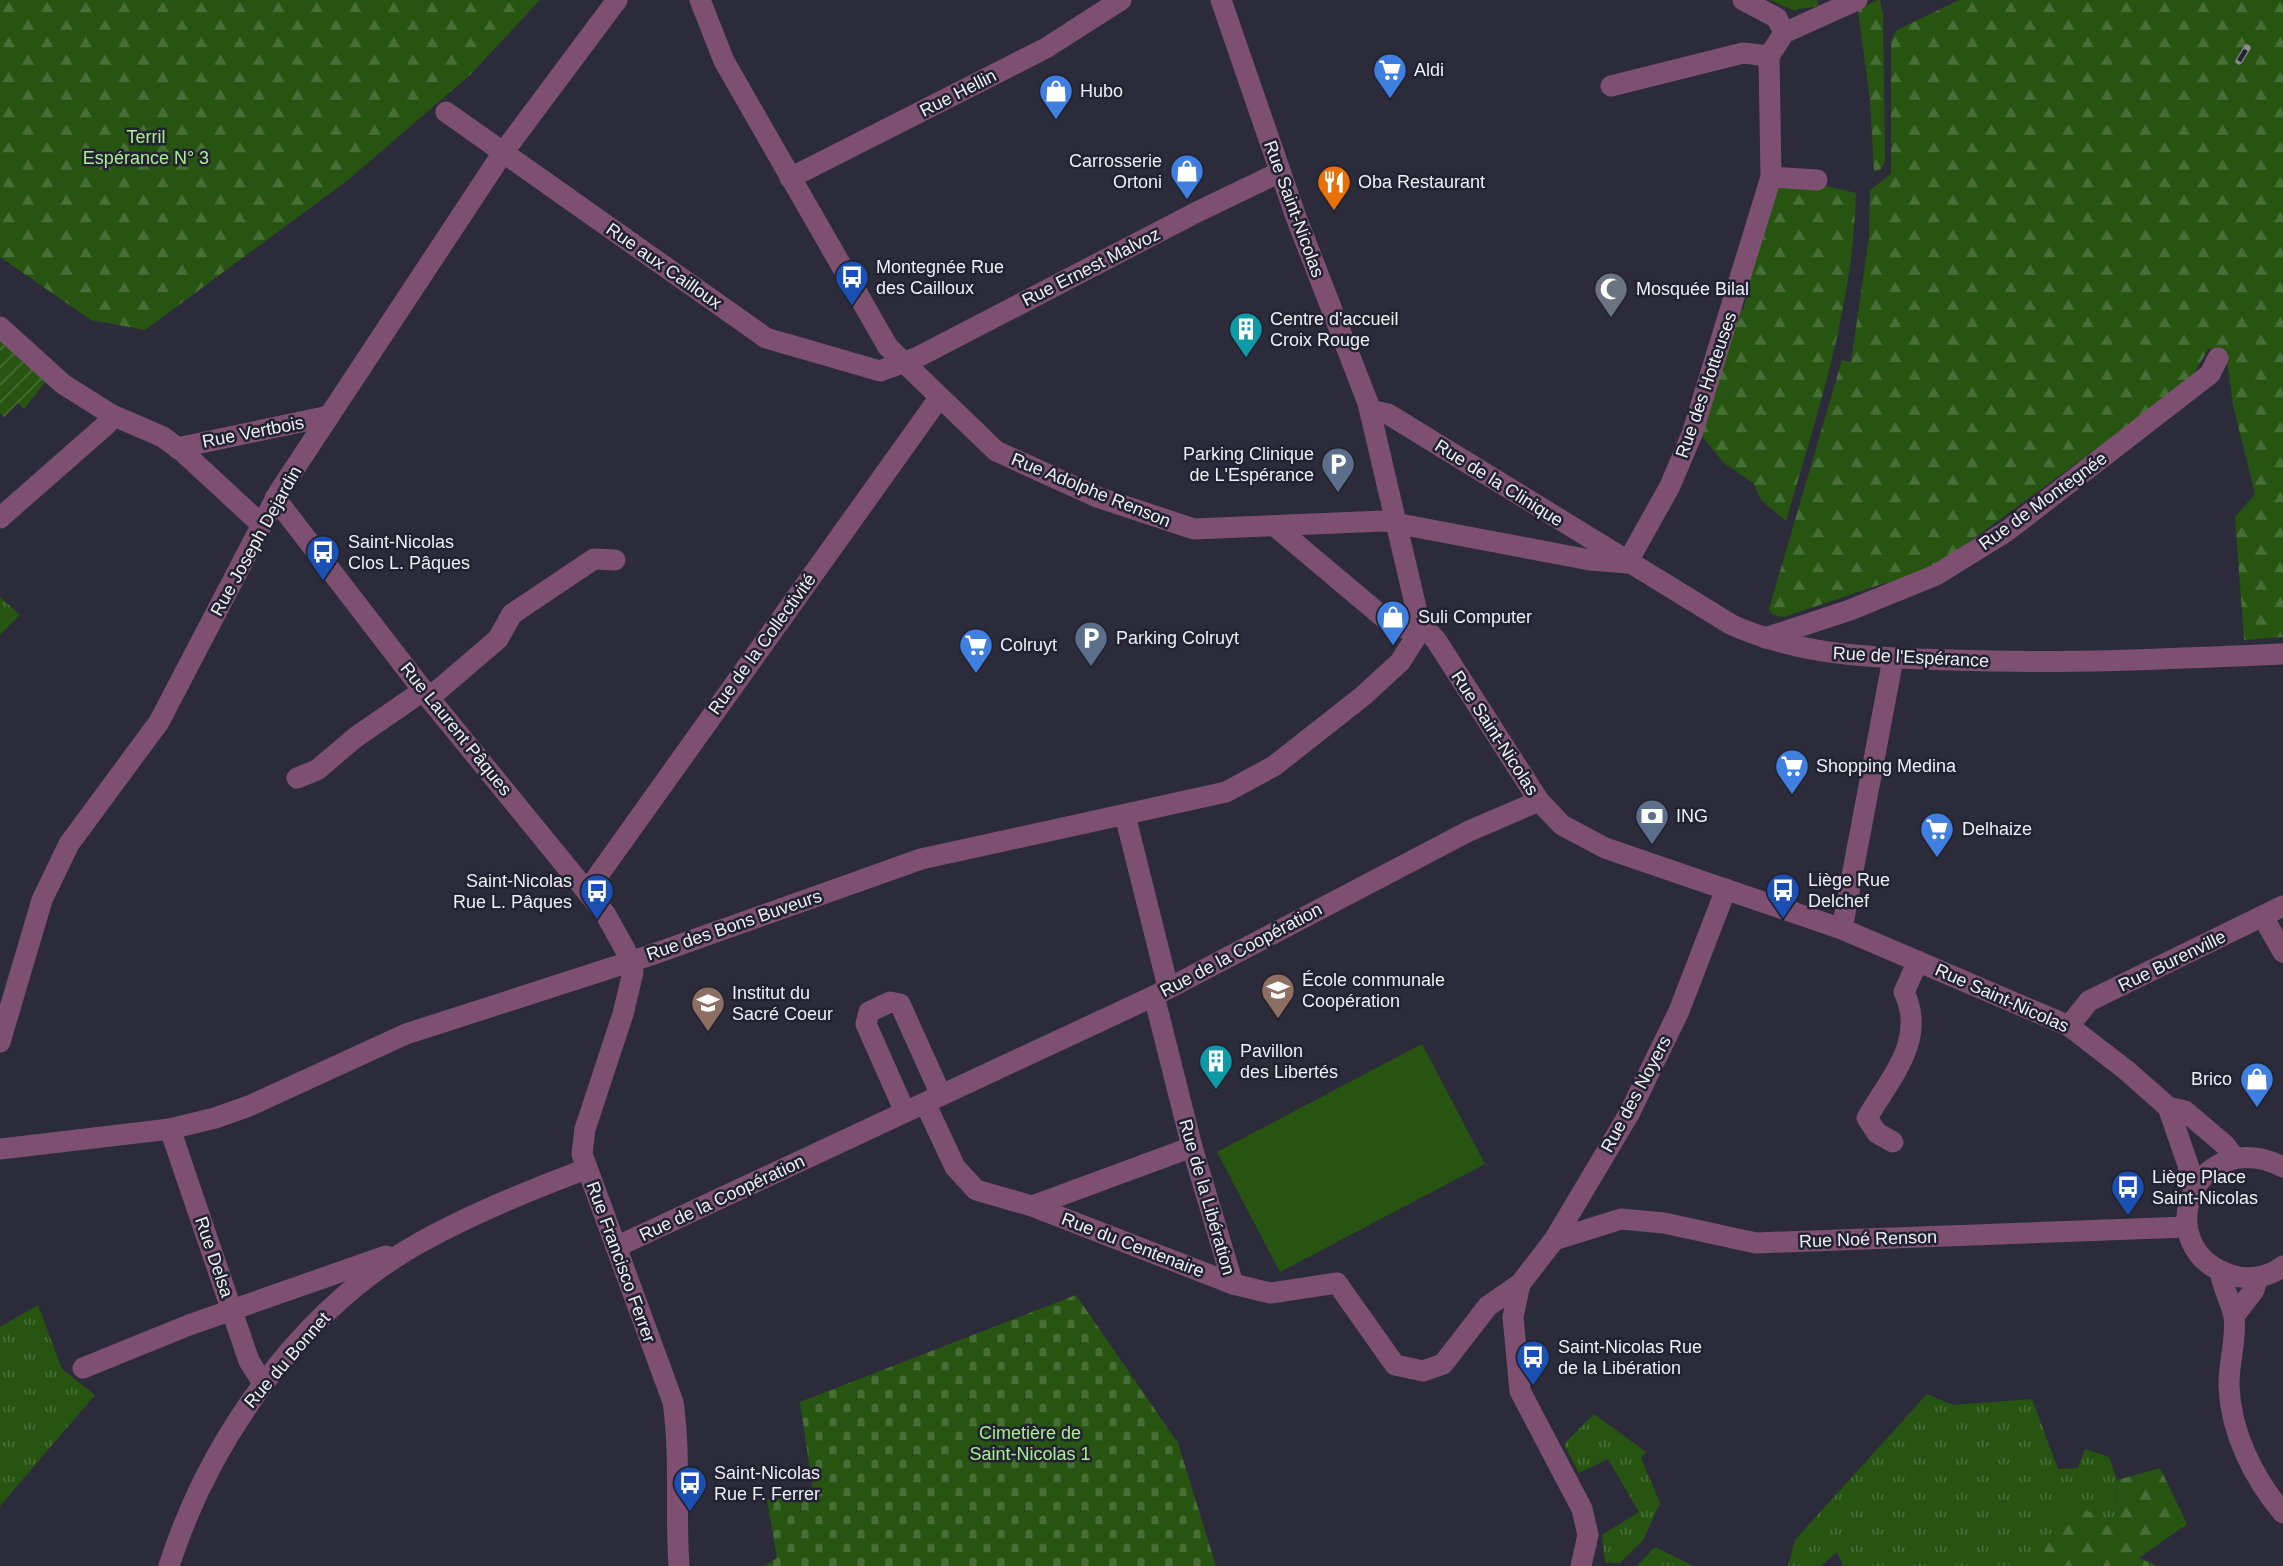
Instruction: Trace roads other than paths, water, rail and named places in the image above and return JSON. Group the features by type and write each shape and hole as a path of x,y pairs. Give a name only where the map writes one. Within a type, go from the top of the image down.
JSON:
{"street":[{"name":"Rue Joseph Dejardin","path":"0,1042 42,900 69,844 159,722 275,498 502,154 617,0"},
{"name":"Rue Adolphe Renson","path":"700,0 724,61 888,347 996,451 1097,497 1194,529 1396,523"},
{"name":"Rue Hellin","path":"790,178 1046,48 1121,0"},
{"name":"Rue Saint-Nicolas","path":"1221,0 1280,172 1370,410 1412,595 1423,626 1436,640 1539,801 1562,825 1580,836 1656,867 1842,929 2070,1026 2168,1107 2185,1111 2225,1145 2234,1157"},
{"path":"1742,0 1777,18 1784,33"},
{"path":"1611,86 1743,53 1769,56 1784,33 1857,0"},
{"name":"Rue des Hotteuses","path":"1627,563 1670,486 1692,434 1771,177 1769,56"},
{"name":"Rue aux Cailloux","path":"446,112 766,338 880,371 902,362"},
{"name":"Rue Ernest Malvoz","path":"902,362 916,358 1197,212 1280,172"},
{"path":"1771,177 1817,180"},
{"name":"Rue Vertbois","path":"0,327 64,384 120,418 163,437 262,525"},
{"name":"Rue de Montegnée","path":"1765,638 1850,610 1936,575 2029,514 2210,374 2218,358"},
{"name":"Rue de la Collectivité","path":"587,891 939,398"},
{"name":"Rue de la Clinique","path":"1370,410 1388,414 1627,563"},
{"name":"Rue Vertbois","path":"177,448 329,416"},
{"path":"0,517 107,424 120,418"},
{"name":"Rue Laurent Pâques","path":"275,498 426,694 606,915 631,962"},
{"name":"Rue de l'Espérance","path":"1396,523 1590,560 1627,563 1732,625 1765,638 1811,650 1893,659 2055,664 2283,654"},
{"path":"1276,527 1396,628 1423,626"},
{"path":"297,778 317,770 356,737 426,694 498,639 512,614 594,559 615,560"},
{"name":"Rue des Bons Buveurs","path":"0,1149 170,1129 249,1106 406,1034 631,962 921,859 1226,792 1259,775 1363,696 1400,662 1423,626"},
{"path":"1842,929 1893,659"},
{"name":"Rue de la Coopération","path":"615,1247 1161,991 1469,831 1539,801"},
{"name":"Rue de la Libération","path":"1125,815 1192,1147 1233,1284 1270,1293 1337,1283 1395,1366 1423,1371 1443,1364 1488,1306 1520,1284"},
{"name":"Rue des Noyers","path":"1520,1284 1554,1240 1629,1114 1674,1022 1720,887"},
{"name":"Rue Burenville","path":"2070,1026 2089,1001 2283,906"},
{"path":"2263,917 2283,952"},
{"path":"1893,1142 1877,1133 1867,1118 1911,1042 1911,1006 1904,992 1918,961"},
{"name":"Rue Francisco Ferrer","path":"631,962 633,972 623,1014 585,1129 582,1154 673,1402 678,1436 675,1494 680,1566"},
{"path":"905,1112 866,1024 869,1012 890,1002 900,1004 933,1099"},
{"name":"Rue du Centenaire","path":"933,1099 955,1167 976,1190 1032,1206 1233,1284"},
{"path":"2168,1107 2195,1185"},
{"name":"Rue Delsa","path":"170,1129 249,1360 263,1383"},
{"name":"Rue du Centenaire","path":"1032,1206 1192,1147"},
{"path":"2283,1166 2259,1157 2234,1157 2212,1167 2195,1185 2189,1198 2187,1227 2193,1245 2204,1260 2220,1271 2238,1278 2258,1277 2283,1266"},
{"name":"Rue du Bonnet","path":"169,1566 199,1487 219,1448 263,1383 326,1315 374,1272 401,1254 482,1211 586,1169"},
{"name":"Rue Noé Renson","path":"1554,1240 1621,1219 1664,1223 1756,1243 2187,1227"},
{"name":"Rue du Bonnet","path":"83,1368 233,1310 385,1257 401,1254"},
{"path":"2220,1271 2224,1293 2234,1316 2229,1387 2235,1421 2257,1477 2283,1513"},
{"path":"2234,1316 2254,1290 2258,1277"},
{"path":"1520,1284 1513,1317 1520,1391 1582,1509 1588,1535 1581,1566"}],"railway":[{"path":"2239,61 2247,48"}],"place":[{"name":"Aldi","path":"1390,100"},
{"name":"Hubo","path":"1056,121"},
{"name":"Carrosserie Ortoni","path":"1187,201"},
{"name":"Oba Restaurant","path":"1334,212"},
{"name":"Montegnée Rue des Cailloux","path":"852,307"},
{"name":"Mosquée Bilal","path":"1611,319"},
{"name":"Centre d'accueil Croix Rouge","path":"1246,359"},
{"name":"Parking Clinique de L'Espérance","path":"1338,494"},
{"name":"Saint-Nicolas Clos L. Pâques","path":"323,582"},
{"name":"Suli Computer","path":"1393,647"},
{"name":"Parking Colruyt","path":"1091,668"},
{"name":"Colruyt","path":"976,675"},
{"name":"Shopping Medina","path":"1792,796"},
{"name":"ING","path":"1652,846"},
{"name":"Delhaize","path":"1937,859"},
{"name":"Liège Rue Delchef","path":"1783,920"},
{"name":"Saint-Nicolas Rue L. Pâques","path":"597,921"},
{"name":"École communale Coopération","path":"1278,1020"},
{"name":"Institut du Sacré Coeur","path":"708,1033"},
{"name":"Pavillon des Libertés","path":"1216,1091"},
{"name":"Brico","path":"2257,1109"},
{"name":"Liège Place Saint-Nicolas","path":"2128,1217"},
{"name":"Saint-Nicolas Rue de la Libération","path":"1533,1387"},
{"name":"Saint-Nicolas Rue F. Ferrer","path":"690,1513"}],"park label":[{"name":"Terril Espérance N° 3","path":"146,147"},
{"name":"Cimetière de Saint-Nicolas 1","path":"1030,1443"}]}
